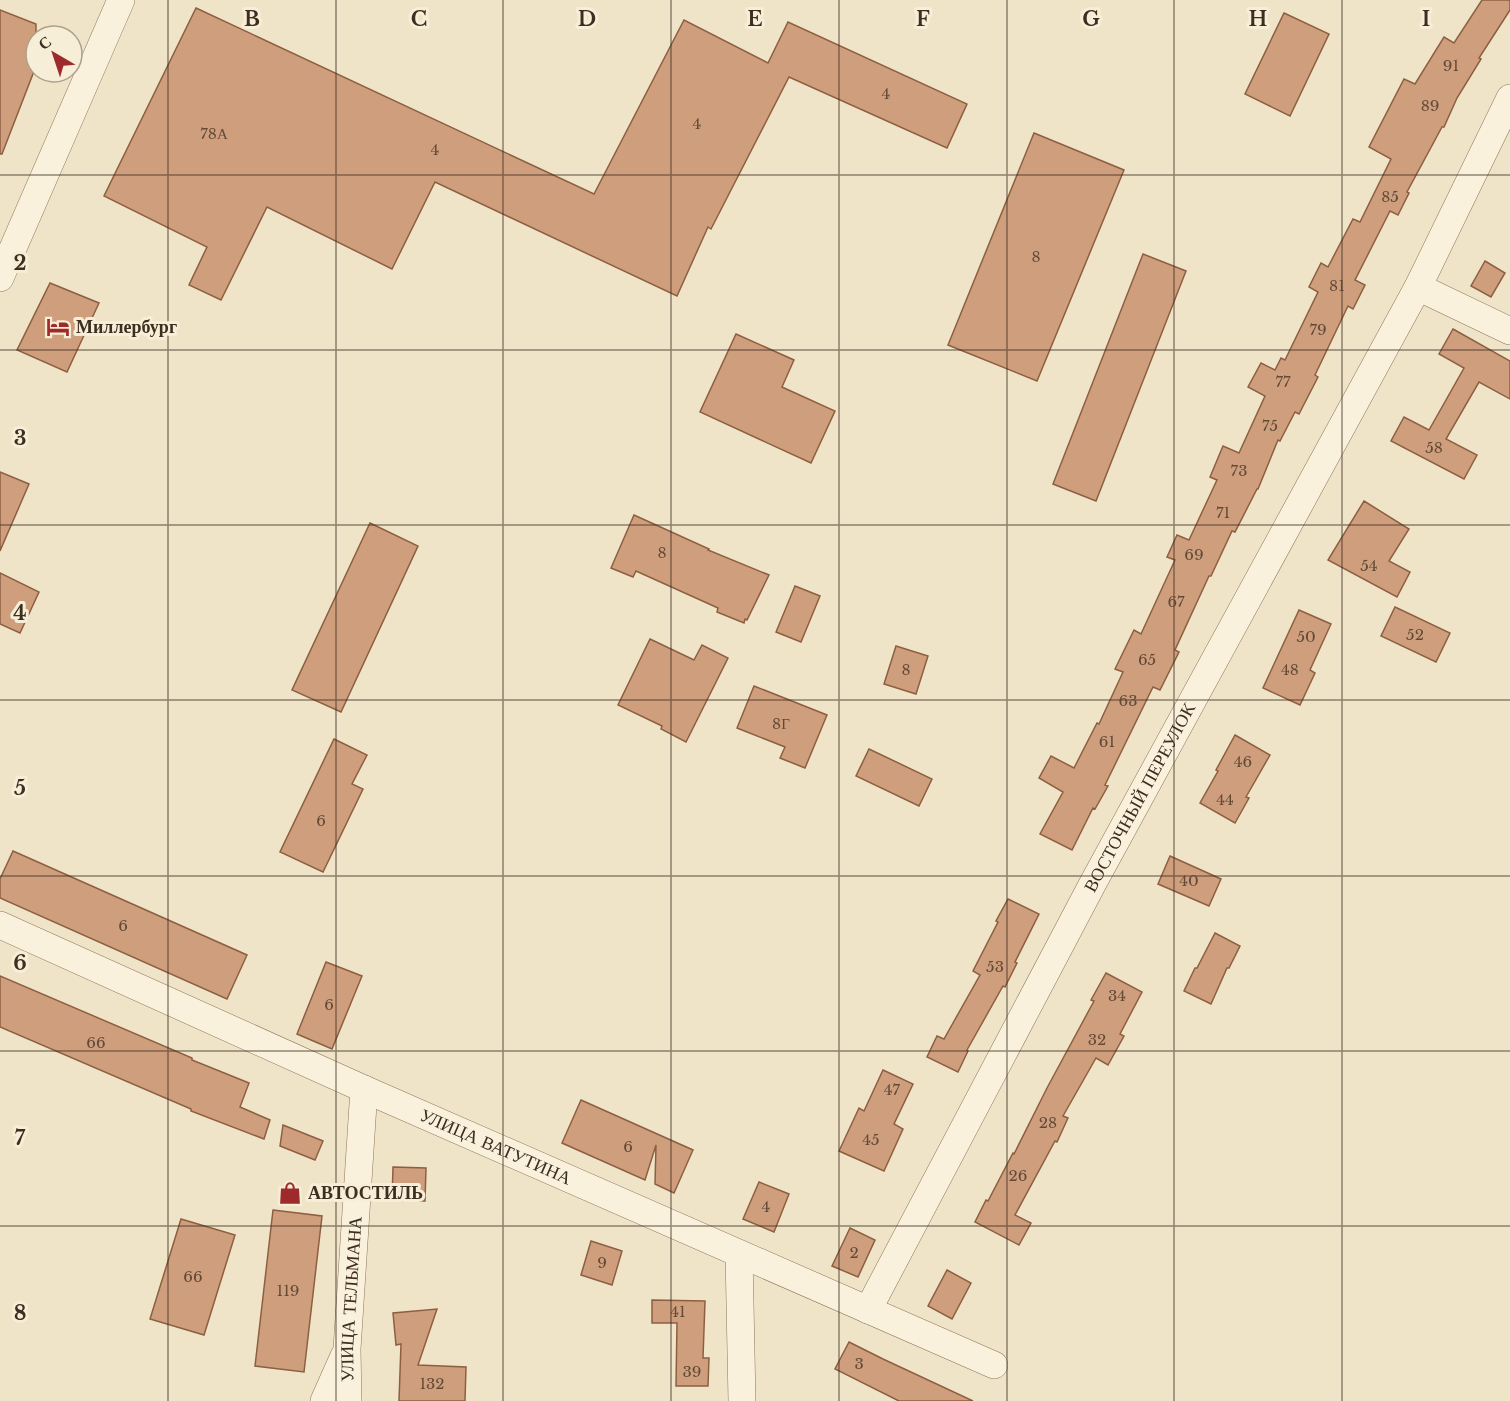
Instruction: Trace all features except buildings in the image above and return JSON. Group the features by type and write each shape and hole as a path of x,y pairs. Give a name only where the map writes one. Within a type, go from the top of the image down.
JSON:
{"street":[{"path":"0,278 121,0"},
{"name":"ВОСТОЧНЫЙ ПЕРЕУЛОК","path":"868,1310 1093,884 1418,286 1510,98"},
{"path":"1418,286 1510,331"},
{"name":"УЛИЦА ВАТУТИНА","path":"0,925 364,1089 994,1365"},
{"name":"УЛИЦА ТЕЛЬМАНА","path":"348,1401 347,1350 364,1089"},
{"path":"739,1254 742,1401"},
{"path":"324,1401 347,1350"}],"place":[{"name":"Миллербург","path":"58,327"},
{"name":"АВТОСТИЛЬ","path":"290,1193"}]}
